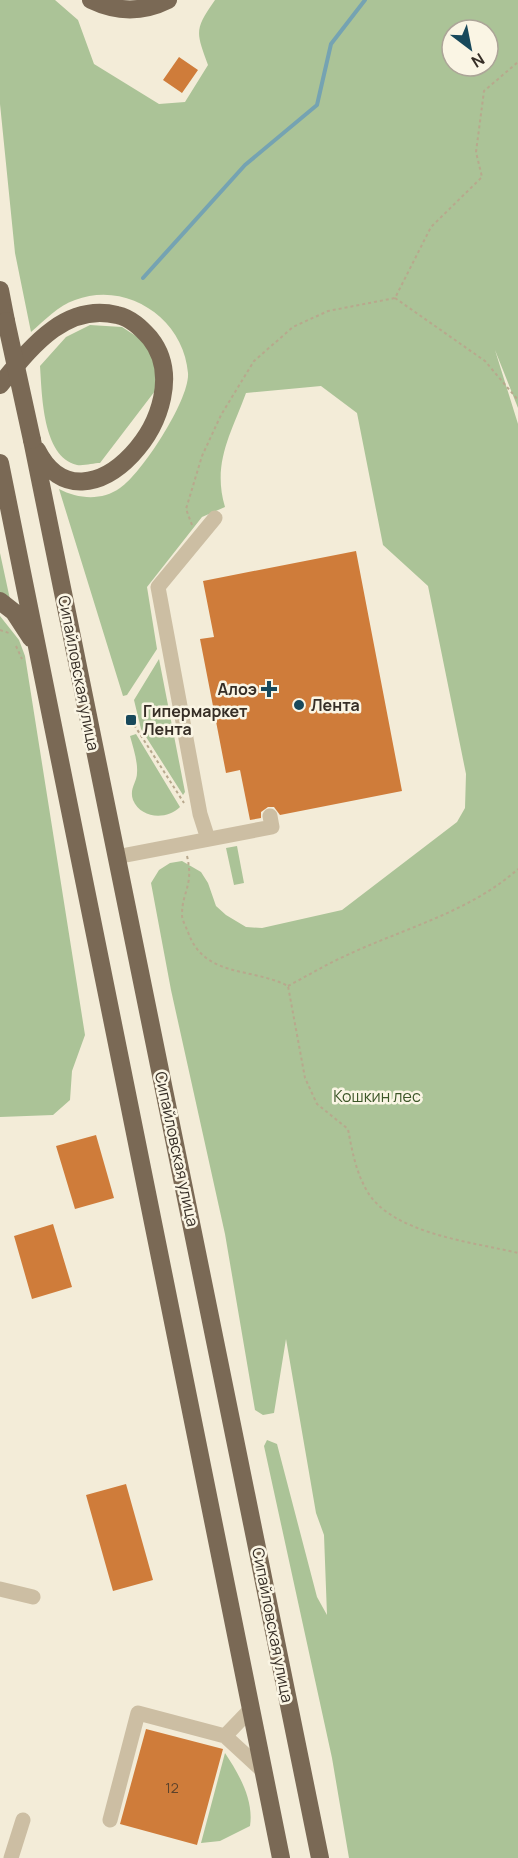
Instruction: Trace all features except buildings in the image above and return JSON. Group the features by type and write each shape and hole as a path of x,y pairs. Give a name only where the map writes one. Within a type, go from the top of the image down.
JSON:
{"main road":[{"path":"91,0 111,8 137,10 168,0"},
{"name":"Сипайловская улица","path":"0,290 320,1858"},
{"path":"0,386 34,345 54,328 75,316 100,311 120,315 140,327 154,343 163,361 166,384 151,427 128,459 95,481 80,483 64,479 50,470 32,440"},
{"path":"0,462 281,1858"},
{"path":"0,601 14,612 36,645"}],"lane":[{"path":"208,839 200,814 158,587 215,518"},
{"path":"116,857 272,827 270,816"},
{"path":"0,1589 33,1597"},
{"path":"225,1736 251,1710"},
{"path":"110,1820 138,1713 225,1736 263,1771"},
{"path":"11,1858 22,1820"}],"path":[{"path":"395,298 431,227 482,177 476,152 484,91 518,62"},
{"path":"198,538 186,509 202,456 221,415 254,361 293,327 328,311 395,298 485,361 518,400"},
{"path":"131,720 182,802 200,814"},
{"path":"185,844 192,876 182,915 194,949 219,967 272,978 288,986"},
{"path":"288,986 345,956 425,922 498,887 518,869"},
{"path":"288,986 305,1078 317,1104 348,1129 354,1161 368,1192 386,1213 416,1228 518,1253"}],"green space":[{"name":"Кошкин лес","path":"0,0 55,0 78,20 94,64 159,104 185,102 208,65 199,31 203,18 215,0 518,0 518,408 495,350 518,424 518,1858 349,1858 332,1758 264,1446 267,1440 277,1444 317,1597 327,1615 324,1535 316,1513 286,1339 274,1413 263,1415 255,1410 225,1234 171,990 151,883 159,870 170,863 182,861 201,872 208,883 216,906 226,915 246,927 262,928 342,910 457,822 465,808 466,774 428,586 383,545 357,413 321,386 246,393 229,435 222,462 222,491 225,507 202,517 147,587 157,649 127,695 123,696 59,489 82,497 98,497 113,492 129,480 152,452 181,400 187,385 188,373 184,354 176,336 150,309 133,300 114,295 95,295 75,300 52,314 31,332 15,253 0,104"},
{"path":"90,325 122,327 142,340 157,363 158,387 100,463 77,465 65,460 50,437 43,407 40,366 66,337"},
{"path":"0,553 11,604 0,594"},
{"path":"0,616 19,640 25,656 85,1035 72,1071 70,1100 53,1115 0,1117"},
{"path":"159,659 185,792 183,795 141,729 134,700"},
{"path":"136,734 180,807 175,811 155,816 142,811 133,800 132,792 137,769 130,736"},
{"path":"237,846 244,883 234,885 226,848"},
{"path":"225,1753 248,1797 250,1826 220,1841 201,1843"}],"waterway":[{"path":"143,278 245,165 317,105 331,44 365,0"}],"place":[{"name":"Алоэ","path":"269,689"},
{"name":"Лента","path":"299,705"},
{"name":"Гипермаркет Лента","path":"131,720"}]}
